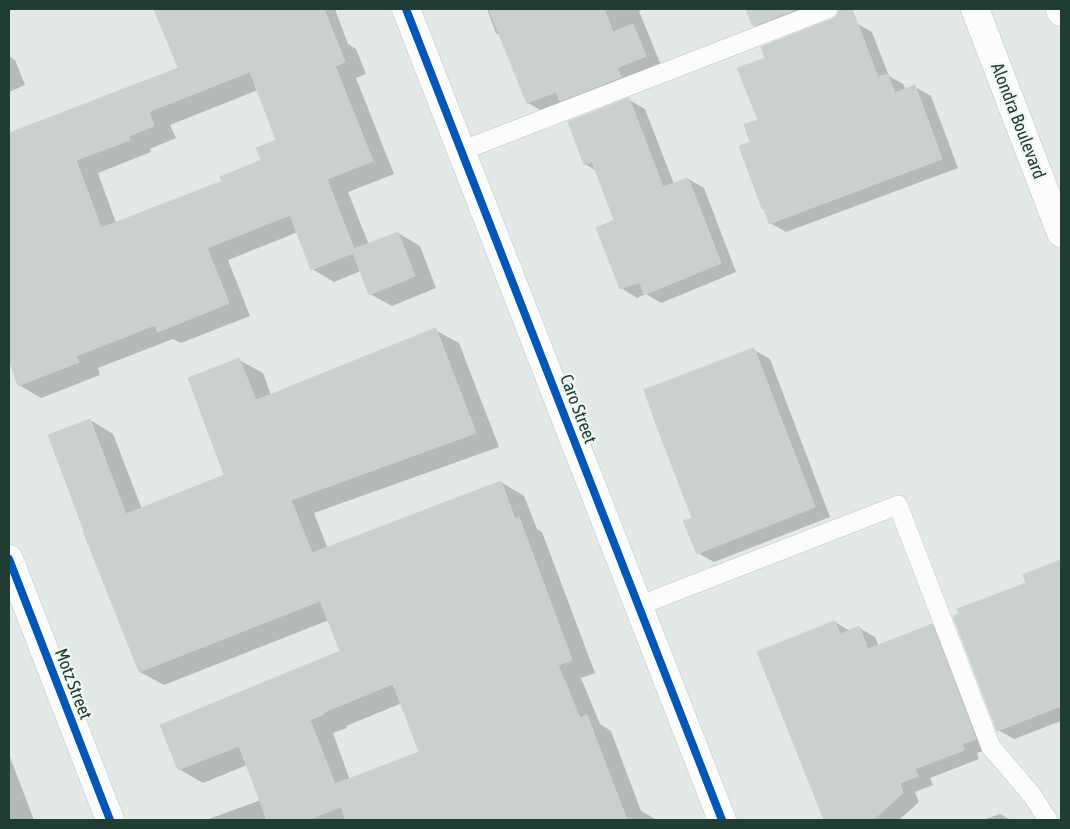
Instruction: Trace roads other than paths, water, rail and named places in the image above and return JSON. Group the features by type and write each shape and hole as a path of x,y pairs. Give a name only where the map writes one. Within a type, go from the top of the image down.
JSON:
{"street":[{"name":"Caro Street","path":"406,9 722,820"},
{"name":"Alondra Boulevard","path":"975,9 1061,234"},
{"name":"Motz Street","path":"9,560 110,820"}],"lane":[{"path":"461,151 828,9"},
{"path":"638,606 898,505 991,747 1032,795 1048,820"}]}
